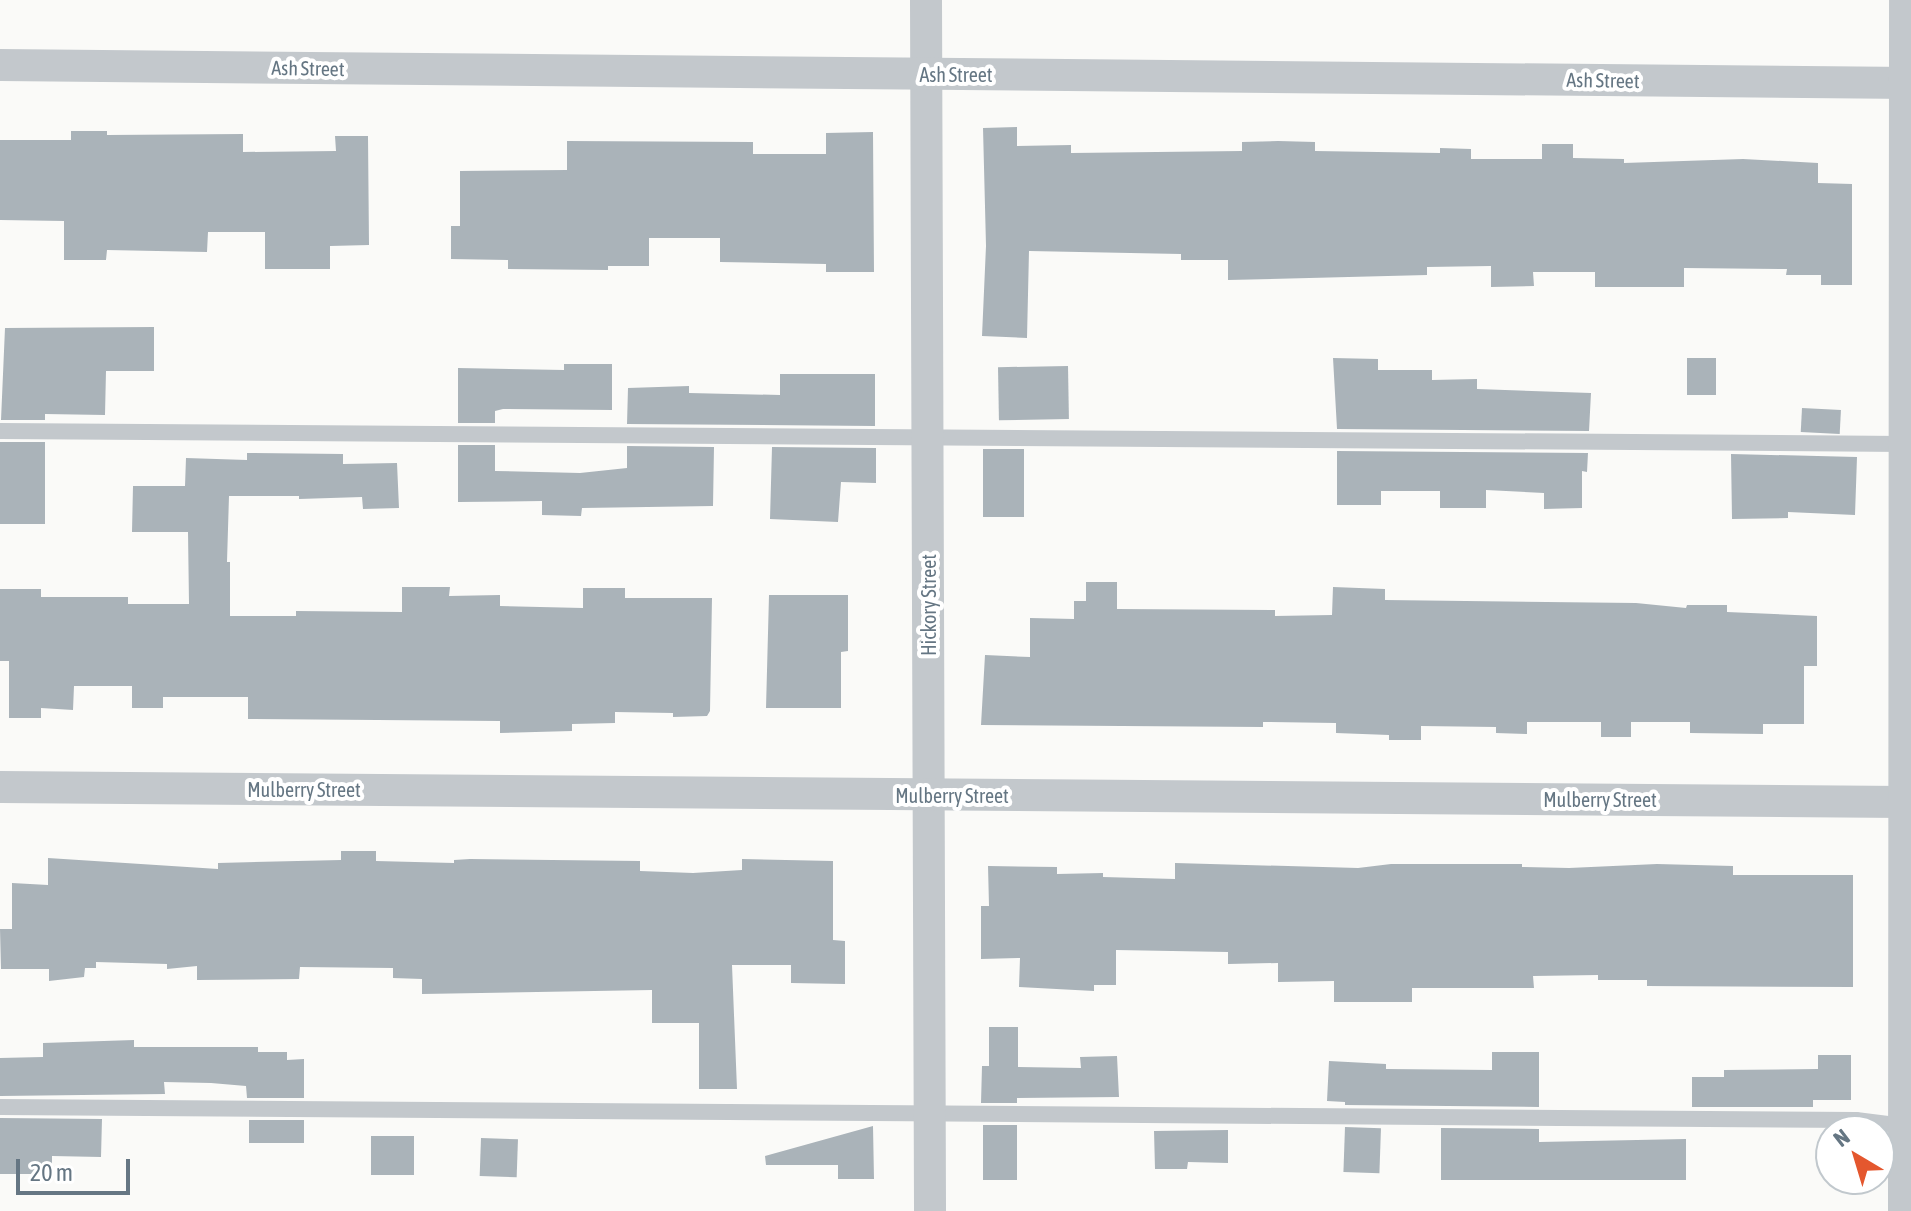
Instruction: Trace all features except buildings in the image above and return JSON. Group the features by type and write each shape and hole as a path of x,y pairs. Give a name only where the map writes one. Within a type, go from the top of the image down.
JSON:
{"street":[{"name":"Hickory Street","path":"926,0 930,1211"},
{"path":"1904,1211 1904,444 1908,83 1905,0"},
{"name":"Ash Street","path":"0,65 1908,83"},
{"name":"Mulberry Street","path":"0,787 929,795 1906,816"}],"lane":[{"path":"0,431 1904,444"},
{"path":"0,1107 1856,1120 1906,1136"}]}
